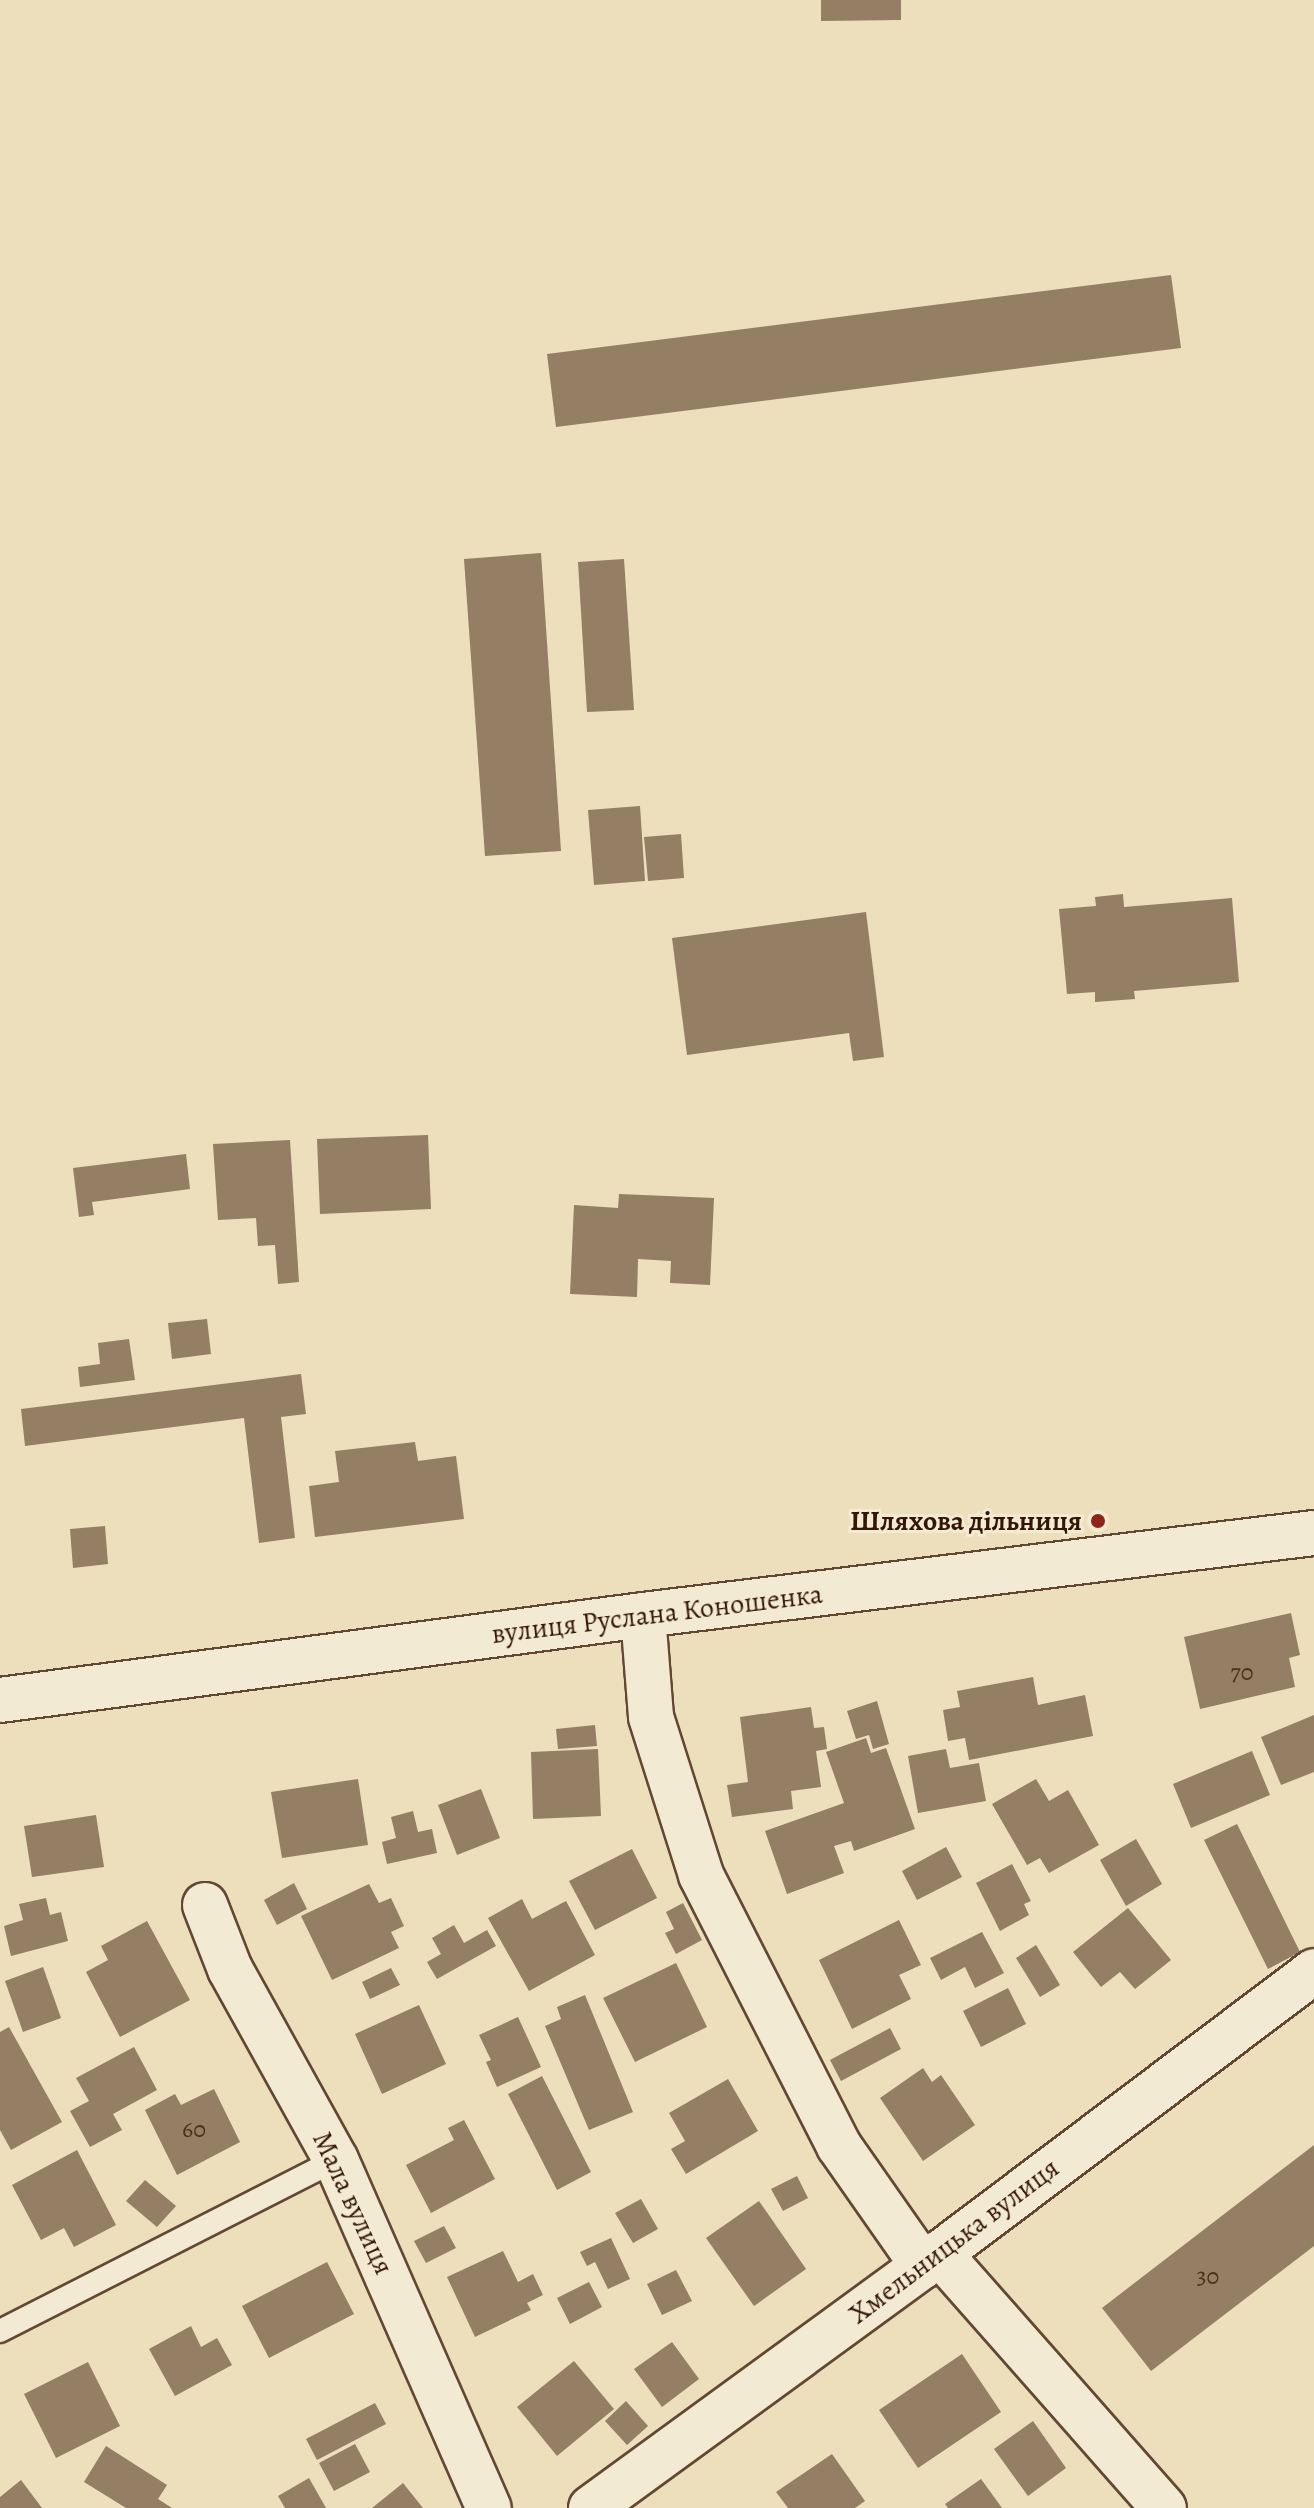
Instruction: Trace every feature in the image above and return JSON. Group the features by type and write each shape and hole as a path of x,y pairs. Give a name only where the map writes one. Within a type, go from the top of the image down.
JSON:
{"street":[{"name":"вулиця Руслана Коношенка","path":"0,1700 643,1615 1314,1533"},
{"path":"643,1615 651,1717 701,1875 839,2146 931,2260 1164,2508"},
{"name":"Мала вулиця","path":"205,1905 236,1982 336,2160 489,2508"},
{"name":"Хмельницька вулиця","path":"591,2508 931,2260 1314,1971"}],"lane":[{"path":"0,2331 336,2160"}],"building":[{"path":"821,0 901,0 901,20 821,21"},
{"path":"1171,275 1181,348 556,427 547,354"},
{"path":"541,553 561,851 485,856 464,559"},
{"path":"624,559 634,710 587,712 578,562"},
{"path":"640,806 645,881 594,885 588,810"},
{"path":"681,834 684,878 648,881 644,837"},
{"path":"1123,894 1124,907 1232,898 1239,982 1134,991 1135,999 1095,1002 1095,992 1067,994 1059,909 1096,906 1095,897"},
{"path":"866,912 884,1057 853,1061 849,1033 687,1055 672,938"},
{"path":"428,1135 431,1209 320,1214 317,1139"},
{"path":"290,1140 299,1282 278,1284 275,1245 258,1246 256,1218 218,1220 213,1144"},
{"path":"186,1154 190,1189 92,1202 94,1215 79,1217 73,1168"},
{"path":"619,1194 714,1198 710,1285 670,1283 671,1261 638,1259 637,1297 570,1294 574,1205 618,1208"},
{"path":"207,1319 211,1354 172,1359 168,1323"},
{"path":"129,1339 135,1380 80,1387 78,1367 100,1364 98,1343"},
{"path":"301,1374 306,1414 281,1417 295,1538 259,1543 244,1418 25,1446 21,1409"},
{"path":"415,1442 418,1461 456,1456 464,1519 315,1537 309,1486 339,1482 335,1451"},
{"path":"105,1526 108,1564 73,1568 70,1529"},
{"path":"1291,1613 1300,1655 1289,1658 1295,1687 1200,1709 1184,1637"},
{"path":"1033,1677 1038,1705 1085,1695 1093,1736 969,1760 965,1738 948,1741 943,1710 960,1707 957,1691"},
{"path":"877,1701 889,1744 873,1749 869,1735 856,1739 847,1711"},
{"path":"811,1707 814,1728 824,1727 827,1749 816,1751 821,1787 791,1791 793,1809 732,1817 727,1785 748,1782 740,1717"},
{"path":"1314,1715 1314,1772 1281,1785 1261,1737"},
{"path":"595,1725 597,1746 558,1749 556,1729"},
{"path":"866,1738 871,1753 886,1748 915,1829 854,1851 851,1841 834,1846 844,1873 787,1894 765,1831 844,1803 826,1752"},
{"path":"598,1749 601,1816 533,1819 531,1752"},
{"path":"946,1749 950,1768 979,1763 986,1801 918,1813 908,1756"},
{"path":"1252,1751 1270,1795 1191,1828 1173,1784"},
{"path":"358,1779 368,1845 282,1858 271,1792"},
{"path":"1036,1779 1049,1801 1068,1790 1099,1845 1049,1873 1040,1858 1027,1865 992,1804"},
{"path":"481,1789 500,1838 457,1855 438,1805"},
{"path":"413,1811 418,1832 432,1829 437,1853 387,1864 382,1842 396,1838 391,1817"},
{"path":"96,1815 104,1867 32,1877 24,1826"},
{"path":"1237,1824 1300,1952 1268,1969 1204,1840"},
{"path":"1136,1839 1162,1884 1126,1906 1100,1860"},
{"path":"946,1847 962,1877 917,1900 902,1871"},
{"path":"632,1849 657,1898 595,1930 569,1881"},
{"path":"1012,1864 1031,1901 1024,1904 1029,1915 1000,1931 976,1883"},
{"path":"294,1883 307,1909 277,1925 264,1900"},
{"path":"369,1884 379,1903 391,1898 404,1926 391,1932 399,1948 332,1980 301,1916"},
{"path":"46,1898 50,1915 61,1912 68,1941 11,1956 4,1926 23,1920 19,1904"},
{"path":"522,1899 532,1919 566,1901 595,1955 529,1991 488,1918"},
{"path":"683,1903 702,1940 676,1954 665,1933 674,1929 666,1912"},
{"path":"1128,1908 1171,1960 1135,1989 1120,1972 1101,1987 1073,1952"},
{"path":"899,1920 921,1965 899,1975 911,1999 852,2029 819,1960"},
{"path":"147,1921 190,2000 120,2037 86,1972 108,1960 101,1946"},
{"path":"454,1925 464,1943 487,1930 496,1946 437,1979 427,1962 441,1954 432,1938"},
{"path":"982,1932 1004,1973 975,1988 965,1967 941,1980 930,1958"},
{"path":"1036,1945 1060,1985 1040,1997 1016,1958"},
{"path":"676,1963 707,2027 635,2062 603,1998"},
{"path":"43,1967 61,2018 23,2032 5,1981"},
{"path":"391,1968 400,1985 370,1999 362,1982"},
{"path":"1008,1988 1026,2024 981,2047 963,2011"},
{"path":"585,1995 633,2112 589,2130 545,2026 561,2019 557,2007"},
{"path":"419,2005 446,2064 382,2094 355,2034"},
{"path":"518,2017 541,2067 497,2087 486,2062 491,2060 479,2035"},
{"path":"9,2027 62,2122 11,2150 0,2130 0,2032"},
{"path":"890,2028 901,2049 841,2081 830,2060"},
{"path":"134,2047 157,2090 113,2114 122,2130 90,2147 70,2111 89,2101 76,2078"},
{"path":"923,2068 932,2082 941,2075 975,2125 923,2161 880,2098"},
{"path":"542,2076 591,2172 557,2190 508,2094"},
{"path":"728,2079 758,2131 686,2174 671,2149 685,2141 669,2113"},
{"path":"214,2089 240,2142 177,2175 145,2110 175,2094 181,2105"},
{"path":"464,2120 495,2179 431,2213 406,2165 454,2140 448,2128"},
{"path":"1314,2145 1314,2246 1151,2371 1102,2308"},
{"path":"77,2150 116,2225 74,2247 64,2228 41,2240 12,2185"},
{"path":"797,2176 808,2198 783,2211 771,2189"},
{"path":"145,2180 176,2206 157,2227 126,2201"},
{"path":"641,2199 658,2229 633,2243 615,2213"},
{"path":"759,2201 806,2269 754,2306 706,2238"},
{"path":"444,2226 456,2248 426,2263 414,2241"},
{"path":"611,2238 630,2279 608,2289 595,2262 587,2266 580,2252"},
{"path":"503,2251 518,2282 533,2274 543,2295 527,2303 531,2310 475,2337 447,2277"},
{"path":"327,2262 354,2314 269,2358 242,2306"},
{"path":"676,2270 692,2301 662,2315 647,2284"},
{"path":"589,2282 602,2307 570,2324 557,2298"},
{"path":"191,2326 201,2347 217,2338 232,2365 175,2396 149,2349"},
{"path":"672,2342 699,2379 662,2407 634,2369"},
{"path":"962,2354 1001,2412 918,2468 879,2410"},
{"path":"574,2361 614,2409 557,2456 517,2407"},
{"path":"88,2362 120,2426 56,2458 24,2394"},
{"path":"626,2401 648,2426 627,2445 605,2421"},
{"path":"375,2403 386,2424 317,2460 306,2439"},
{"path":"1033,2421 1066,2468 1028,2496 994,2449"},
{"path":"355,2444 370,2472 334,2491 319,2463"},
{"path":"106,2446 167,2485 158,2499 172,2508 126,2508 84,2482"},
{"path":"832,2454 865,2501 855,2508 788,2508 776,2492"},
{"path":"309,2478 326,2508 285,2508 278,2496"},
{"path":"981,2479 1002,2508 948,2508 945,2504"},
{"path":"21,2480 42,2508 0,2508 0,2497"},
{"path":"403,2483 423,2508 372,2508"}],"place":[{"name":"Шляхова дільниця","path":"1098,1521"}]}
